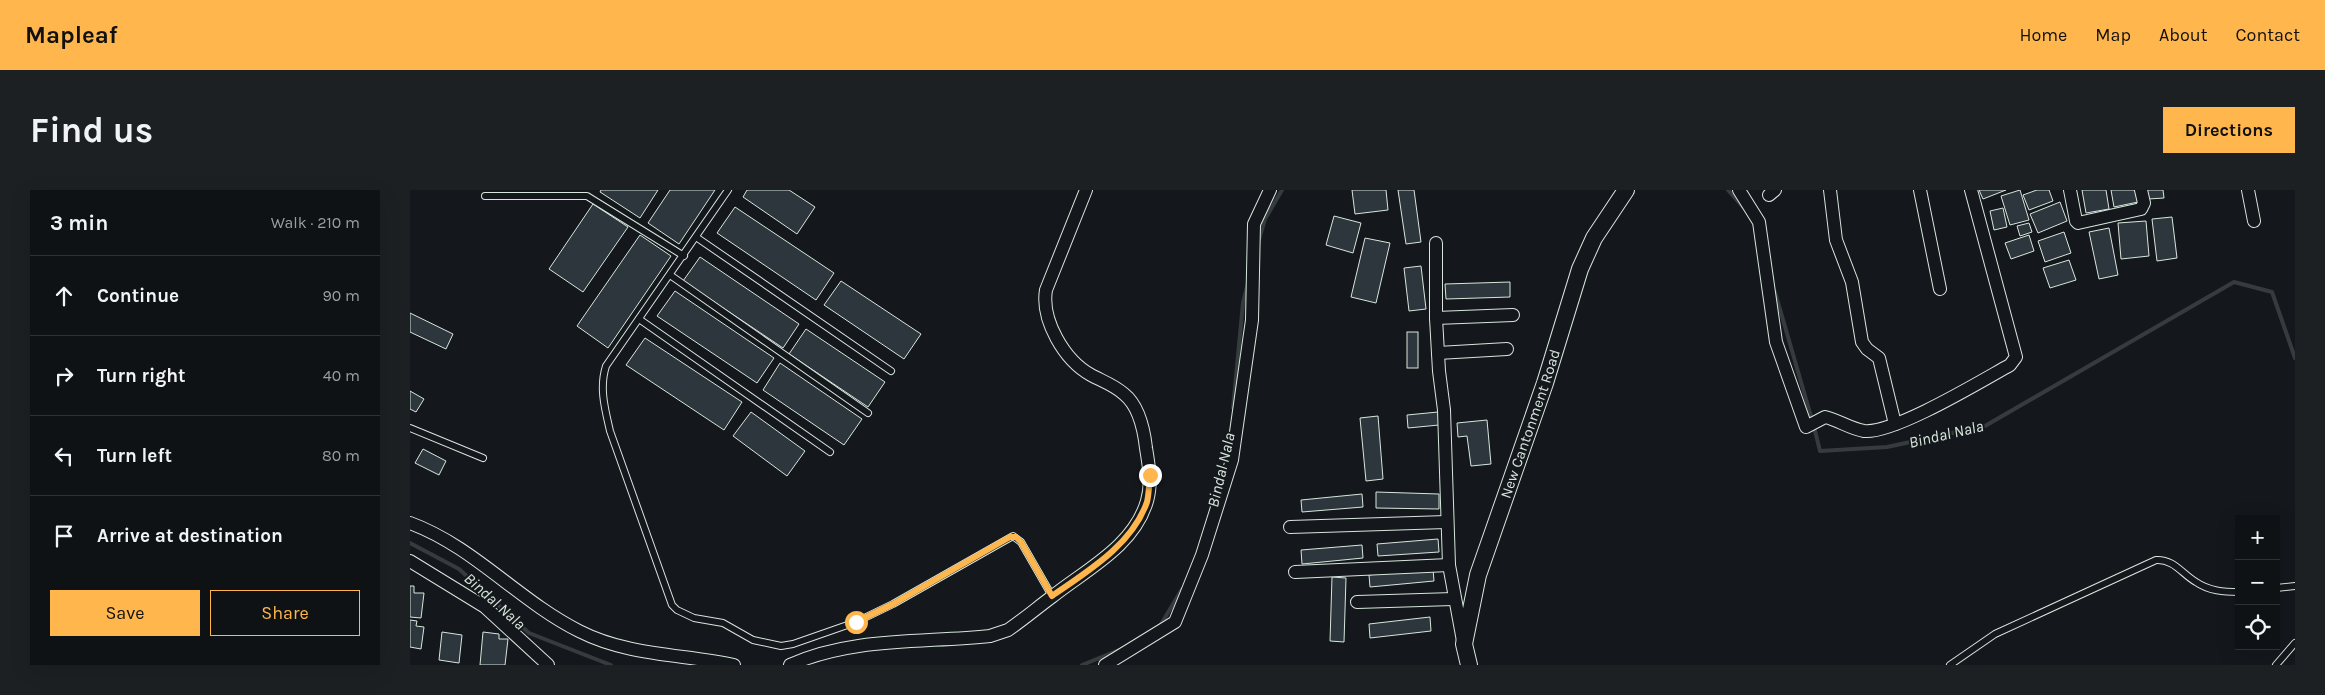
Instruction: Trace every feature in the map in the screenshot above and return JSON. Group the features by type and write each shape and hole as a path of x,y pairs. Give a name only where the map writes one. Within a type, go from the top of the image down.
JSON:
{"street":[{"path":"790,665 822,651 853,645 990,636 1008,630 1037,610 1052,596 1099,564 1124,539 1137,521 1147,501 1150,475 1144,436 1136,408 1125,394 1108,382 1090,375 1073,360 1046,318 1044,300 1046,290 1086,190"},
{"path":"1105,665 1175,622 1202,555 1232,460 1252,320 1254,224 1270,190"},
{"name":"New Cantonment Road","path":"1470,665 1464,644 1478,575 1545,383 1580,269 1594,238 1626,190"},
{"path":"1739,190 1759,222 1776,342 1806,428 1825,416 1863,430 1872,431 1895,424 1976,384 2010,365 2016,357 1971,190"},
{"path":"1830,190 1836,240 1852,282 1862,342 1867,349 1879,358 1895,424"},
{"path":"1920,190 1940,289"},
{"path":"2070,190 2078,223 2141,209 2144,203 2141,190"},
{"path":"2248,190 2254,221"},
{"path":"1436,243 1436,318 1444,410 1448,565 1464,644"},
{"path":"1436,318 1513,316"},
{"path":"1438,353 1507,349"},
{"path":"1290,526 1446,522"},
{"path":"410,523 440,537 545,611 579,631 612,645 644,652 734,665"},
{"path":"410,561 485,607 548,665"},
{"path":"1295,572 1448,565"},
{"path":"1357,602 1454,598"}],"lane":[{"path":"728,190 606,366 602,386 610,430 623,470 670,600 677,610 694,618 723,623 753,640 781,646 793,644 856,622 893,604 1013,536 1021,542 1052,596"},
{"path":"485,196 589,193 684,256"},
{"path":"696,237 891,371"},
{"path":"670,275 868,413"},
{"path":"639,319 830,452"},
{"path":"410,428 483,458"},
{"path":"1950,665 1995,634 2156,560 2172,563 2197,583 2209,588 2219,591 2235,592"},
{"path":"2280,588 2295,586"},
{"path":"2276,665 2295,643"}],"building":[{"path":"601,190 658,190 640,218 600,192"},
{"path":"670,190 715,190 679,244 648,223"},
{"path":"747,190 789,190 815,207 797,234 743,197"},
{"path":"1352,190 1386,190 1388,210 1355,214"},
{"path":"1398,190 1414,190 1421,242 1406,244"},
{"path":"1979,190 2006,190 1983,199"},
{"path":"2020,190 2029,220 2010,225 2001,196"},
{"path":"2037,190 2049,190 2053,201 2029,210 2023,195"},
{"path":"2082,190 2106,190 2109,209 2086,213"},
{"path":"2111,190 2136,190 2138,202 2114,207"},
{"path":"2147,190 2163,190 2164,198 2148,199"},
{"path":"2060,202 2067,221 2038,233 2030,214"},
{"path":"593,204 628,227 583,292 549,269"},
{"path":"735,207 834,273 816,300 717,233"},
{"path":"2003,208 2007,227 1994,230 1990,211"},
{"path":"1334,216 1361,223 1353,253 1326,245"},
{"path":"2172,217 2177,258 2157,261 2152,219"},
{"path":"2146,221 2149,256 2121,259 2118,223"},
{"path":"2029,223 2032,232 2020,236 2017,226"},
{"path":"2109,228 2118,275 2099,279 2089,232"},
{"path":"2064,232 2071,253 2045,262 2038,241"},
{"path":"640,235 671,256 608,348 577,326"},
{"path":"2029,235 2034,251 2011,259 2005,243"},
{"path":"1365,238 1390,243 1376,303 1351,297"},
{"path":"700,257 799,324 783,348 683,281"},
{"path":"2069,260 2076,280 2050,288 2043,268"},
{"path":"1421,266 1426,309 1409,311 1404,268"},
{"path":"841,281 921,334 904,359 824,305"},
{"path":"1510,282 1510,297 1446,299 1445,284"},
{"path":"675,291 774,358 757,383 657,316"},
{"path":"410,313 453,334 446,349 410,332"},
{"path":"806,329 885,382 868,407 789,354"},
{"path":"1407,332 1418,332 1418,368 1407,368"},
{"path":"645,338 742,402 724,430 626,365"},
{"path":"780,363 862,419 844,445 763,390"},
{"path":"410,391 424,399 416,412 410,409"},
{"path":"751,412 805,451 787,476 733,436"},
{"path":"1438,412 1439,425 1408,428 1407,415"},
{"path":"1378,416 1383,479 1366,481 1360,418"},
{"path":"1487,420 1491,464 1471,466 1467,436 1458,437 1457,423"},
{"path":"423,449 446,461 439,475 415,463"},
{"path":"1376,492 1439,494 1439,509 1376,508"},
{"path":"1362,494 1363,507 1302,512 1301,500"},
{"path":"1438,539 1439,552 1378,556 1377,544"},
{"path":"1362,545 1363,558 1302,564 1301,550"},
{"path":"1433,569 1434,581 1370,587 1369,575"},
{"path":"1332,577 1346,578 1344,642 1330,641"},
{"path":"410,586 414,586 414,593 424,593 421,618 410,617"},
{"path":"1430,617 1431,631 1370,638 1369,624"},
{"path":"410,620 417,621 416,626 424,627 421,649 410,647"},
{"path":"442,632 462,635 459,663 439,660"},
{"path":"483,632 499,634 499,639 508,639 505,665 480,665"}],"waterway":[{"name":"Bindal Nala","path":"1259,240 1265,219 1282,190"},
{"name":"Bindal Nala","path":"1728,190 1743,207"},
{"name":"Bindal Nala","path":"1814,427 1820,451 1887,447 1985,426 2234,282 2272,292 2295,358"},
{"name":"Bindal Nala","path":"1233,408 1243,303 1248,283"},
{"name":"Bindal Nala","path":"1775,292 1812,420"},
{"name":"Bindal Nala","path":"410,543 459,569 529,633 611,665"},
{"name":"Bindal Nala","path":"1160,626 1182,589"},
{"name":"Bindal Nala","path":"1082,665 1119,650"}],"route":[{"path":"856,622 948,574 1013,536 1021,542 1052,596 1099,564 1124,539 1137,521 1147,501 1150,475"}]}
